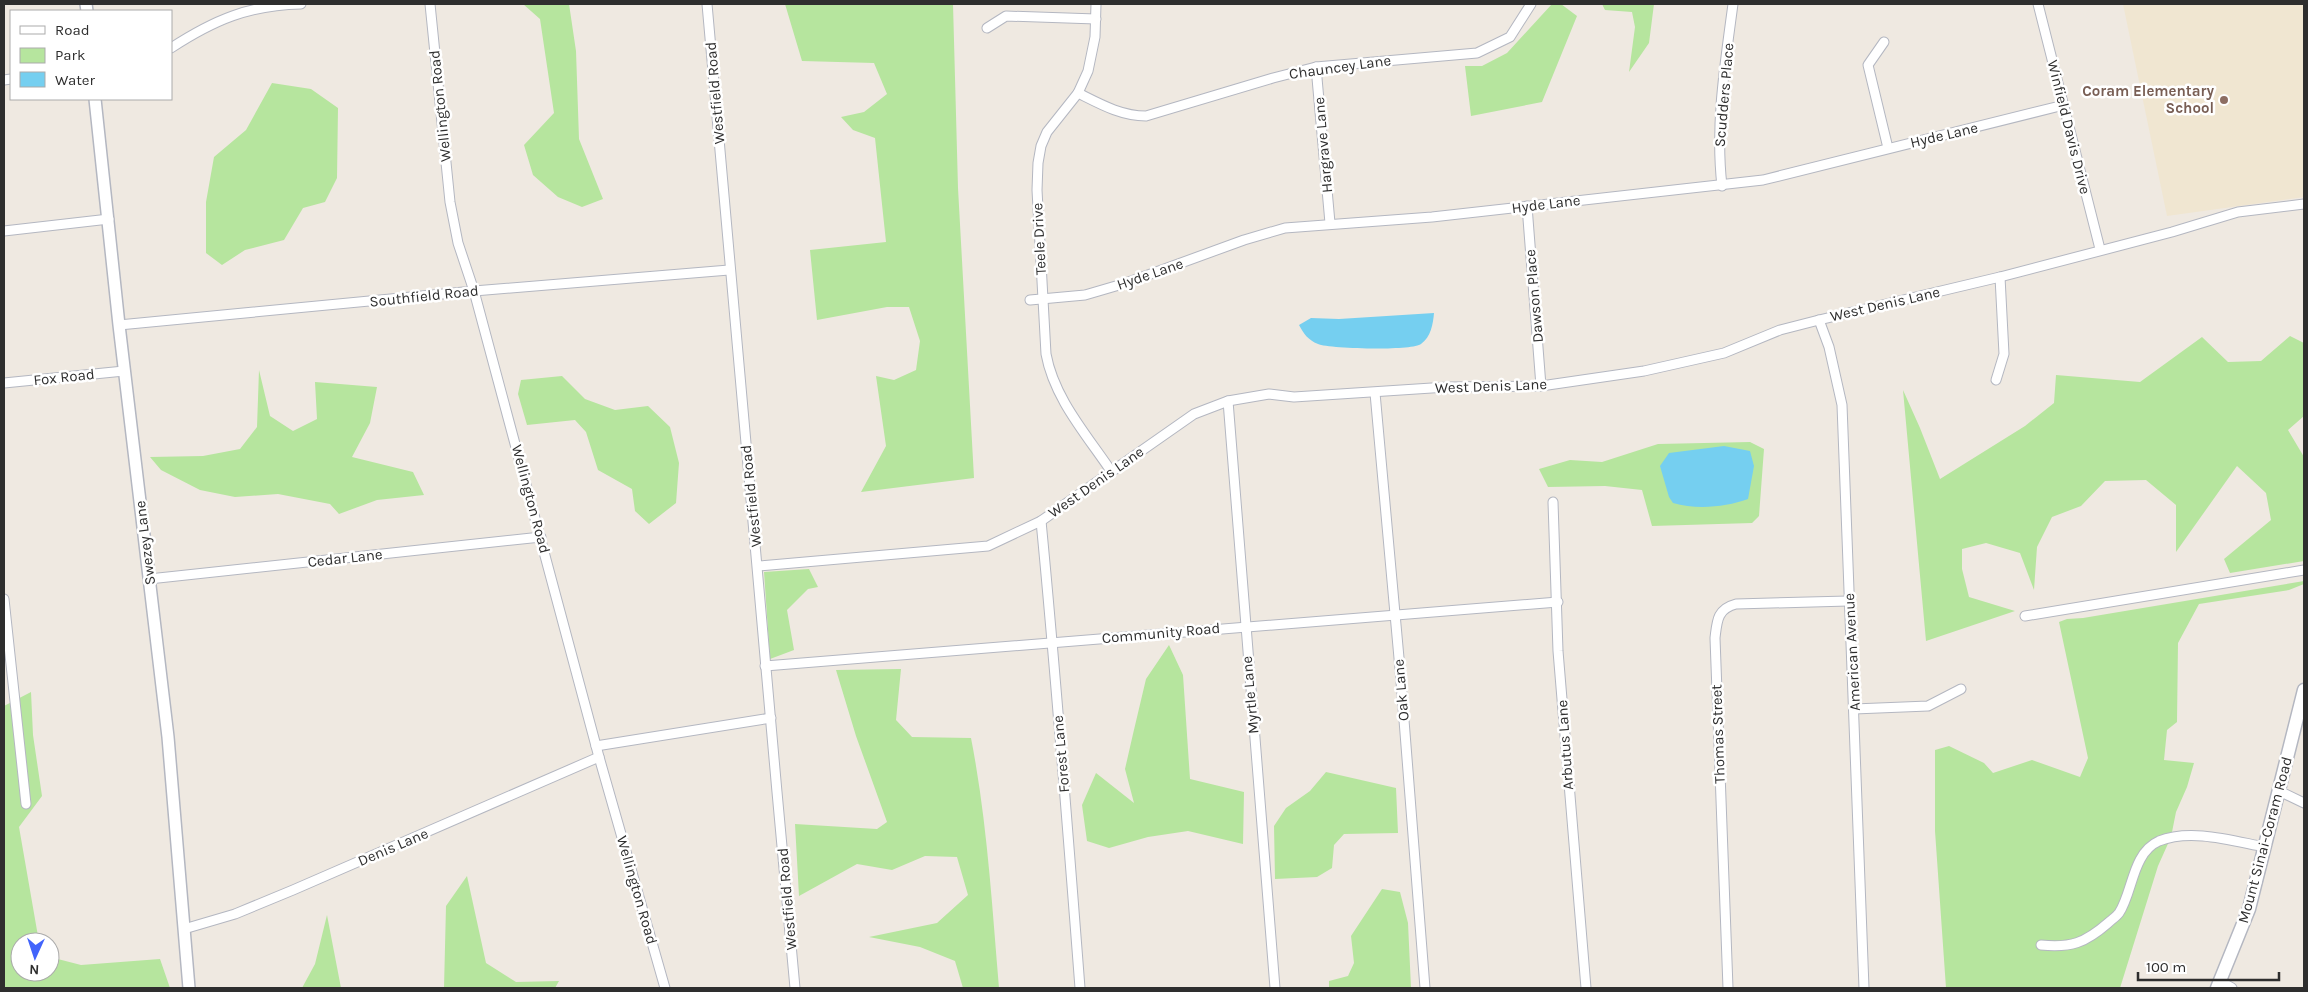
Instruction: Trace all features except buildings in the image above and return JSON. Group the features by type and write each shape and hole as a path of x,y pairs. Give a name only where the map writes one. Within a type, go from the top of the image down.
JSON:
{"main road":[{"name":"Mount Sinai-Coram Road","path":"2219,985 2249,909 2304,690"}],"street":[{"path":"172,47 215,22 233,14 253,8 301,4"},
{"name":"Wellington Road","path":"430,4 450,202 458,243 474,291 596,746 665,988"},
{"name":"Westfield Road","path":"707,4 729,270 758,566 765,666 795,988"},
{"name":"Teele Drive","path":"1096,4 1093,53 1088,70 1078,93 1047,132 1041,146 1036,190 1050,374 1061,398 1111,471"},
{"name":"Chauncey Lane","path":"1078,93 1104,107 1128,114 1146,116 1316,67 1477,53 1510,37 1531,4"},
{"name":"Scudders Place","path":"1722,186 1718,152 1722,85 1733,4"},
{"name":"Winfield Davis Drive","path":"2038,4 2100,250"},
{"path":"987,28 1006,16 1096,19"},
{"path":"1884,42 1868,65 1888,148"},
{"name":"Hargrave Lane","path":"1316,67 1330,223"},
{"name":"Swezey Lane","path":"98,100 124,371 168,737 189,988"},
{"name":"Hyde Lane","path":"1030,300 1065,298 1094,293 1244,240 1286,228 1330,223 1432,217 1763,180 2064,105"},
{"name":"West Denis Lane","path":"758,566 988,546 1041,521 1194,414 1228,401 1269,394 1294,397 1448,387 1541,386 1644,371 1716,355 1780,330 2000,277 2172,232 2238,212 2304,204"},
{"name":"Dawson Place","path":"1527,206 1541,386"},
{"path":"4,231 109,219"},
{"name":"Southfield Road","path":"119,325 474,291 729,270"},
{"path":"1996,380 2004,354 2000,277"},
{"name":"American Avenue","path":"1819,320 1829,347 1842,405 1864,988"},
{"name":"Fox Road","path":"4,383 124,371"},
{"name":"Oak Lane","path":"1375,393 1400,669 1425,988"},
{"name":"Myrtle Lane","path":"1228,401 1274,988"},
{"name":"Arbutus Lane","path":"1553,502 1558,602 1558,651 1586,988"},
{"name":"Forest Lane","path":"1041,521 1053,642 1080,988"},
{"name":"Cedar Lane","path":"149,579 541,537"},
{"path":"2026,616 2304,570"},
{"path":"4,599 26,804"},
{"name":"Thomas Street","path":"1728,988 1715,638 1719,614 1726,607 1736,604 1848,601"},
{"name":"Community Road","path":"765,666 1558,602"},
{"path":"1854,709 1928,706 1961,689"},
{"path":"596,746 771,718"},
{"name":"Denis Lane","path":"184,929 235,914 600,757"},
{"path":"2279,791 2304,803"},
{"path":"2042,946 2059,947 2089,939 2119,914 2144,852 2158,842 2179,836 2222,838 2265,847"},
{"path":"2219,985 2232,988"}],"shaded area":[{"name":"Coram Elementary School","path":"2123,4 2304,4 2304,197 2167,216"}],"green space":[{"path":"523,4 569,4 576,51 579,139 603,199 582,207 558,197 533,175 524,145 554,113 540,19"},
{"path":"785,4 953,4 958,188 974,478 861,492 886,446 876,376 894,380 916,370 920,341 909,307 887,307 817,320 810,250 886,242 875,138 853,130 841,117 864,112 887,94 874,63 802,61"},
{"path":"1552,4 1561,4 1577,16 1542,102 1471,116 1465,66 1482,66 1507,53"},
{"path":"1602,4 1654,4 1649,43 1629,72 1635,27 1632,12 1605,10"},
{"path":"272,83 311,89 338,108 337,178 325,202 303,208 284,240 245,250 222,265 206,253 206,202 214,157 246,130"},
{"path":"2290,336 2304,343 2304,416 2288,430 2304,457 2304,561 2230,573 2224,559 2271,520 2266,493 2237,466 2176,552 2176,505 2146,480 2105,481 2081,506 2052,517 2037,547 2034,590 2020,553 1986,543 1962,549 1962,569 1969,597 2015,611 1926,641 1903,390 1940,479 2025,426 2054,403 2056,375 2140,382 2202,337 2228,362 2261,361"},
{"path":"259,370 270,416 293,431 317,419 315,382 377,387 370,423 352,457 413,472 424,495 377,500 339,514 330,504 278,494 235,497 200,490 161,470 150,457 203,456 240,449 257,427"},
{"path":"562,376 585,399 615,410 648,406 670,427 679,463 676,503 649,524 635,511 632,489 598,470 586,432 575,420 527,425 518,394 521,380"},
{"path":"1750,442 1764,449 1759,516 1752,523 1652,526 1642,490 1605,486 1548,487 1539,469 1570,460 1602,462 1658,444"},
{"path":"809,569 818,587 808,589 787,610 794,650 770,659 764,572"},
{"path":"2304,581 2304,584 2289,590 2199,604 2178,643 2177,722 2167,730 2164,760 2194,763 2187,787 2176,812 2171,837 2158,866 2120,988 1946,988 1935,831 1935,750 1949,746 1984,763 1993,773 2032,760 2080,777 2088,758 2059,622 2067,619 2083,618"},
{"path":"1169,645 1183,675 1190,779 1244,792 1243,844 1188,831 1148,837 1109,848 1087,841 1082,805 1096,773 1134,803 1125,769 1146,679"},
{"path":"901,669 896,720 912,737 971,738 985,831 999,988 963,988 955,961 920,947 869,937 937,923 968,895 957,857 925,856 892,870 857,864 799,896 795,824 877,829 887,822 856,736 836,670"},
{"path":"31,692 33,735 42,796 19,827 37,932 10,932 10,982 60,982 60,960 81,965 160,959 170,988 4,988 4,706"},
{"path":"1326,772 1396,788 1398,833 1344,834 1334,845 1332,868 1317,877 1275,879 1274,826 1286,808 1310,791"},
{"path":"467,876 486,963 516,982 559,981 555,988 444,988 446,906"},
{"path":"1382,889 1400,892 1408,923 1411,988 1329,988 1329,981 1348,976 1354,963 1351,936"},
{"path":"327,915 341,988 302,988 315,964"}],"water":[{"path":"1434,313 1431,330 1427,338 1421,344 1403,348 1325,346 1309,339 1299,325 1311,318 1339,319"},
{"path":"1724,446 1750,451 1754,466 1748,499 1711,507 1673,503 1669,497 1660,466 1669,453"}],"place":[{"name":"Coram Elementary School","path":"2224,100"}]}
